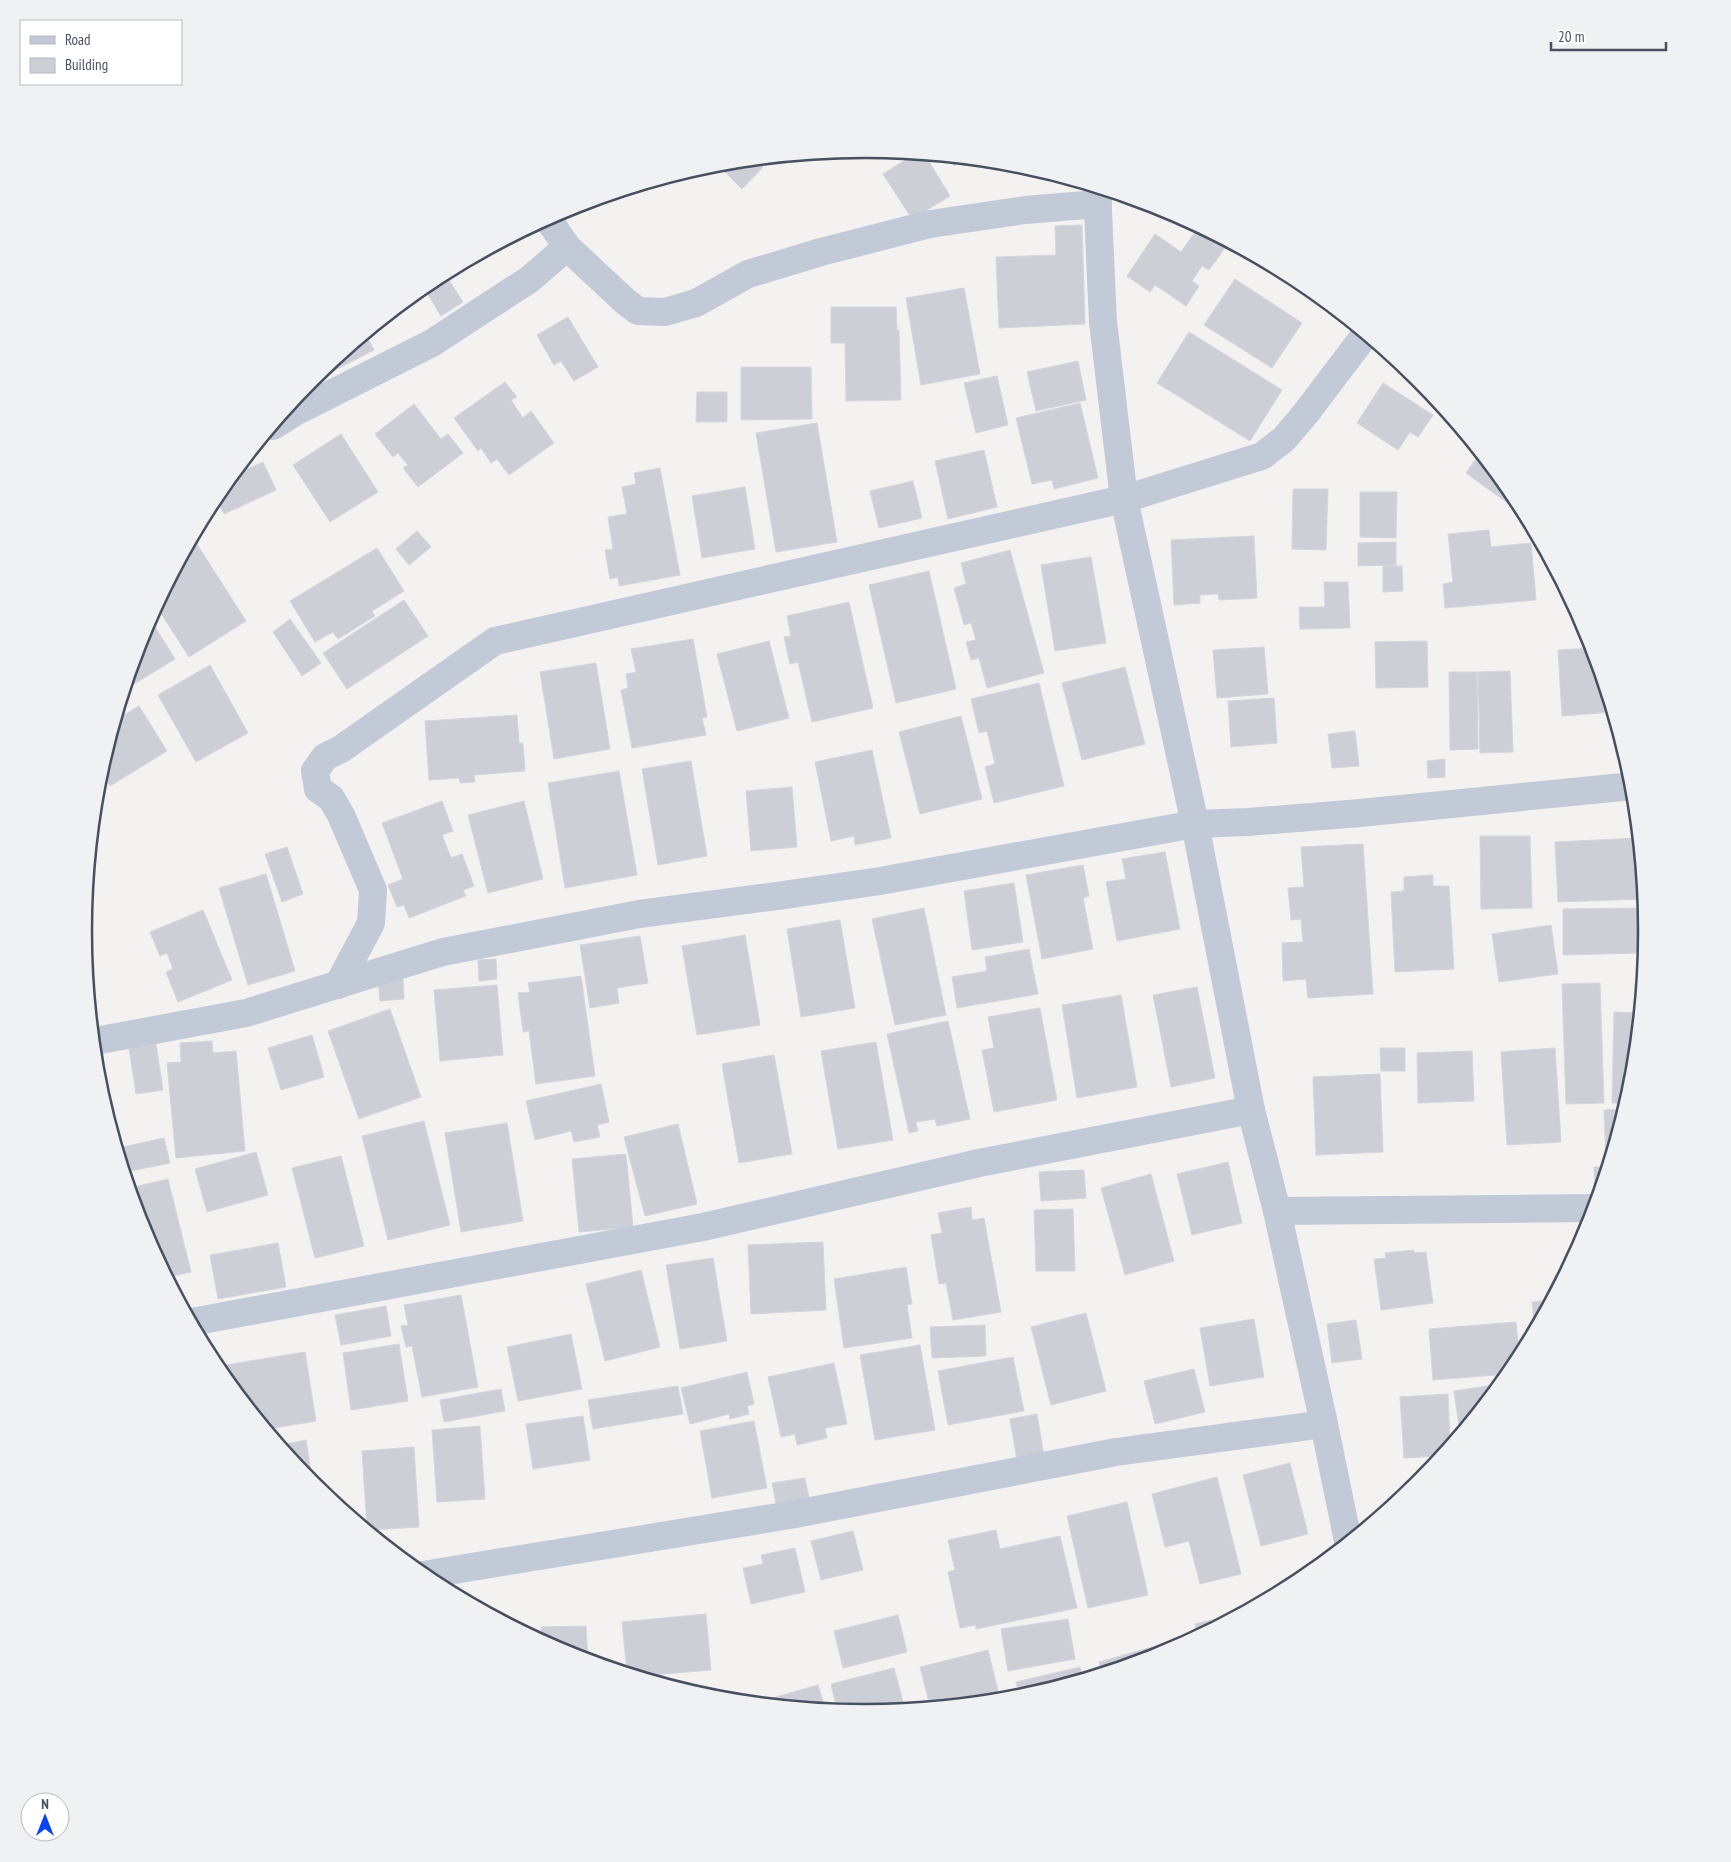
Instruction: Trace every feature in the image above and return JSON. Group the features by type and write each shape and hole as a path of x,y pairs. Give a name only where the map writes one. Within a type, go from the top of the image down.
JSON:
{"street":[{"path":"552,225 567,247 638,311 665,312 696,303 748,274 821,252 930,224 1024,210 1097,196 1103,322 1124,499 1196,824 1251,1110 1277,1211 1347,1535"},
{"path":"288,416 432,343 530,279 567,247"},
{"path":"338,985 371,923 373,890 341,815 331,798 318,789 315,771 324,757 341,749 495,641 1124,499 1262,456 1284,439 1362,340"},
{"path":"100,1040 246,1013 443,952 630,916 880,880 1196,824 1360,813 1625,787"},
{"path":"198,1321 703,1226 979,1163 1251,1110"},
{"path":"1277,1211 1587,1208"},
{"path":"435,1573 790,1515 1116,1452 1324,1424"}],"building":[{"path":"906,160 929,161 950,196 912,219 883,174"},
{"path":"762,166 763,167 742,189 724,171"},
{"path":"1082,225 1085,324 999,328 996,257 1056,255 1055,226"},
{"path":"1195,232 1225,248 1209,270 1202,266 1192,281 1199,286 1186,306 1155,285 1150,292 1127,276 1155,234 1181,252"},
{"path":"1235,279 1302,323 1272,368 1204,325"},
{"path":"449,280 463,302 441,316 428,294"},
{"path":"964,288 980,374 921,385 906,298"},
{"path":"831,307 896,307 897,330 899,330 901,400 846,401 845,343 831,343"},
{"path":"568,317 598,367 574,381 561,361 554,365 537,335"},
{"path":"1189,332 1282,390 1250,441 1157,383"},
{"path":"369,340 374,350 333,371"},
{"path":"1078,361 1086,400 1036,411 1027,372"},
{"path":"741,367 811,367 812,419 741,420"},
{"path":"997,376 1008,425 976,433 964,383"},
{"path":"505,382 517,397 511,400 523,418 531,411 554,443 509,475 497,459 491,463 481,448 478,451 454,418"},
{"path":"1383,383 1433,415 1418,437 1410,432 1398,450 1357,423"},
{"path":"697,392 727,392 727,422 696,422"},
{"path":"1080,403 1098,478 1054,489 1052,480 1032,484 1016,418"},
{"path":"414,404 441,439 448,434 463,453 418,487 403,468 408,465 398,453 393,457 375,434"},
{"path":"817,423 837,542 776,552 756,433"},
{"path":"341,434 378,492 330,522 293,465"},
{"path":"984,450 997,507 948,519 935,461"},
{"path":"1477,457 1509,504 1509,504 1466,473"},
{"path":"263,462 276,490 224,514 220,506 245,470"},
{"path":"660,468 680,575 619,586 618,577 610,579 605,550 613,549 608,517 627,514 622,487 636,484 634,473"},
{"path":"913,481 922,518 879,528 870,491"},
{"path":"745,487 755,549 702,558 692,496"},
{"path":"1293,489 1328,489 1326,550 1292,549"},
{"path":"1360,492 1397,492 1396,538 1360,537"},
{"path":"1489,530 1491,547 1531,543 1536,600 1445,608 1443,584 1453,582 1448,534"},
{"path":"417,531 431,547 409,565 396,549"},
{"path":"1254,536 1257,598 1219,600 1218,594 1200,595 1200,603 1174,605 1171,540"},
{"path":"1396,542 1396,565 1358,566 1358,543"},
{"path":"196,543 246,621 189,657 161,613"},
{"path":"377,548 404,591 372,611 375,616 338,639 333,632 315,642 290,601"},
{"path":"1010,550 1044,673 987,688 979,658 971,660 966,642 976,640 971,623 964,625 954,588 966,584 961,563"},
{"path":"1091,557 1106,643 1055,651 1041,565"},
{"path":"1383,566 1402,566 1403,591 1383,592"},
{"path":"929,571 956,689 896,703 869,585"},
{"path":"1324,582 1348,582 1350,628 1300,629 1299,607 1325,607"},
{"path":"404,600 428,636 347,689 323,653"},
{"path":"849,602 873,708 812,722 798,662 790,664 784,637 791,636 787,616"},
{"path":"290,619 321,663 302,676 273,632"},
{"path":"155,627 175,659 134,684"},
{"path":"693,639 707,717 702,718 706,735 632,748 621,690 628,688 626,674 636,672 631,649"},
{"path":"769,641 789,718 737,731 717,654"},
{"path":"1427,641 1428,687 1376,688 1375,642"},
{"path":"1264,647 1268,694 1217,698 1213,650"},
{"path":"1585,648 1606,712 1562,716 1558,650"},
{"path":"596,663 610,749 554,759 540,672"},
{"path":"210,665 248,733 196,762 158,695"},
{"path":"1125,667 1145,744 1082,760 1062,683"},
{"path":"1510,671 1513,752 1480,753 1478,672"},
{"path":"1449,672 1477,672 1478,749 1450,750"},
{"path":"1039,683 1064,786 994,803 985,767 995,764 987,731 979,733 971,699"},
{"path":"1274,698 1277,743 1231,747 1228,701"},
{"path":"139,706 167,751 110,786 107,780 124,715"},
{"path":"517,715 519,743 523,743 525,771 474,775 475,782 460,783 459,778 429,780 425,721"},
{"path":"961,716 982,799 920,814 899,732"},
{"path":"1355,731 1359,766 1332,768 1328,734"},
{"path":"872,750 891,838 855,845 854,836 831,841 815,762"},
{"path":"1445,759 1445,777 1428,778 1427,761"},
{"path":"691,761 707,856 658,865 642,769"},
{"path":"619,771 637,875 565,888 548,783"},
{"path":"792,787 797,847 751,851 746,791"},
{"path":"442,801 453,831 442,835 451,858 462,854 474,886 463,890 466,896 409,918 404,905 397,907 388,885 403,879 382,823"},
{"path":"524,801 543,879 488,893 468,815"},
{"path":"1480,836 1530,836 1532,908 1481,909"},
{"path":"1633,838 1637,899 1558,902 1555,842"},
{"path":"1363,844 1373,994 1308,998 1306,979 1283,981 1282,943 1303,942 1301,919 1291,920 1288,888 1304,887 1301,847"},
{"path":"287,847 303,894 282,902 265,854"},
{"path":"1165,852 1180,929 1117,941 1106,882 1126,879 1122,859"},
{"path":"1083,865 1089,896 1083,898 1093,949 1042,959 1026,875"},
{"path":"266,874 295,971 248,985 219,888"},
{"path":"1433,875 1433,886 1449,886 1454,969 1395,972 1391,892 1404,891 1404,877"},
{"path":"1014,883 1023,942 972,950 964,891"},
{"path":"924,908 946,1015 895,1025 872,919"},
{"path":"1638,908 1638,953 1563,955 1563,909"},
{"path":"203,910 232,980 178,1002 166,972 173,969 167,953 160,956 150,932"},
{"path":"840,920 855,1008 801,1017 787,929"},
{"path":"1551,925 1558,974 1499,982 1492,934"},
{"path":"745,935 760,1025 697,1035 682,946"},
{"path":"640,936 648,983 617,988 619,1003 590,1008 580,945"},
{"path":"1029,949 1038,994 957,1008 952,977 987,971 985,957"},
{"path":"496,959 497,979 479,981 478,960"},
{"path":"403,976 404,999 380,1001 378,978"},
{"path":"581,976 595,1076 536,1084 529,1031 523,1032 518,993 530,992 528,983"},
{"path":"1600,983 1604,1103 1566,1104 1562,984"},
{"path":"497,985 503,1055 440,1061 434,990"},
{"path":"1197,987 1215,1078 1171,1087 1153,995"},
{"path":"1121,995 1137,1087 1077,1098 1062,1005"},
{"path":"1040,1008 1057,1100 994,1112 982,1050 994,1048 988,1017"},
{"path":"390,1009 421,1097 359,1119 328,1031"},
{"path":"1614,1012 1634,1013 1624,1082 1619,1103 1612,1103"},
{"path":"948,1021 970,1119 937,1126 935,1119 916,1122 918,1131 909,1133 887,1034"},
{"path":"312,1035 324,1077 281,1090 268,1048"},
{"path":"212,1041 213,1053 236,1051 245,1151 176,1158 167,1063 181,1062 180,1043"},
{"path":"876,1042 893,1140 838,1149 821,1051"},
{"path":"156,1044 163,1090 136,1094 129,1048"},
{"path":"1380,1048 1405,1048 1405,1071 1381,1071"},
{"path":"1555,1048 1561,1142 1507,1145 1501,1052"},
{"path":"1472,1051 1474,1101 1418,1103 1417,1053"},
{"path":"774,1055 792,1154 739,1163 722,1064"},
{"path":"1380,1074 1383,1152 1316,1155 1313,1077"},
{"path":"601,1084 609,1122 597,1125 600,1137 574,1142 571,1131 535,1140 526,1101"},
{"path":"1617,1109 1606,1152 1604,1110"},
{"path":"424,1121 450,1225 388,1240 362,1136"},
{"path":"507,1123 523,1221 461,1232 445,1133"},
{"path":"678,1124 697,1204 645,1216 624,1137"},
{"path":"164,1138 170,1163 131,1171 124,1147"},
{"path":"256,1152 268,1195 207,1212 195,1169"},
{"path":"626,1154 633,1227 579,1232 572,1159"},
{"path":"341,1156 364,1246 315,1258 292,1168"},
{"path":"1228,1162 1242,1223 1192,1235 1177,1174"},
{"path":"1594,1167 1601,1167 1597,1179 1595,1185"},
{"path":"1084,1170 1086,1198 1041,1201 1039,1172"},
{"path":"1151,1174 1174,1261 1125,1275 1101,1188"},
{"path":"168,1179 191,1272 174,1276 151,1227 137,1186"},
{"path":"971,1207 972,1220 984,1218 1001,1312 953,1320 946,1283 939,1284 931,1235 942,1233 938,1213"},
{"path":"1073,1209 1075,1271 1036,1271 1034,1210"},
{"path":"823,1242 826,1310 751,1314 748,1245"},
{"path":"278,1243 286,1287 218,1299 210,1255"},
{"path":"1414,1250 1414,1253 1426,1252 1433,1303 1381,1310 1374,1259 1386,1258 1385,1253"},
{"path":"713,1258 727,1341 680,1349 666,1265"},
{"path":"906,1267 912,1304 907,1305 912,1338 844,1348 834,1279"},
{"path":"641,1270 660,1347 605,1361 586,1284"},
{"path":"461,1295 478,1387 422,1397 412,1346 406,1347 401,1326 408,1325 404,1305"},
{"path":"1544,1301 1534,1320 1532,1302"},
{"path":"386,1306 391,1336 341,1345 335,1315"},
{"path":"1086,1313 1106,1391 1051,1405 1031,1327"},
{"path":"1254,1319 1264,1377 1210,1386 1200,1328"},
{"path":"1356,1320 1362,1359 1332,1363 1327,1324"},
{"path":"1516,1322 1518,1345 1498,1375 1433,1380 1429,1329"},
{"path":"985,1325 986,1356 932,1358 930,1327"},
{"path":"571,1334 582,1389 518,1401 507,1347"},
{"path":"399,1344 408,1401 351,1410 343,1353"},
{"path":"920,1345 935,1430 875,1440 860,1355"},
{"path":"305,1352 316,1421 273,1428 252,1402 226,1365"},
{"path":"1013,1357 1024,1411 948,1425 938,1371"},
{"path":"834,1363 847,1424 825,1428 827,1438 797,1445 795,1434 781,1437 768,1377"},
{"path":"1194,1369 1205,1412 1155,1424 1144,1381"},
{"path":"747,1372 754,1404 747,1406 749,1414 730,1419 729,1414 690,1424 681,1388"},
{"path":"1490,1385 1459,1426 1454,1391"},
{"path":"678,1386 683,1414 593,1429 588,1400"},
{"path":"501,1389 505,1411 444,1422 440,1400"},
{"path":"1448,1394 1450,1438 1432,1456 1404,1458 1400,1397"},
{"path":"1037,1414 1044,1456 1017,1460 1010,1419"},
{"path":"583,1416 590,1460 533,1469 526,1424"},
{"path":"754,1421 767,1488 712,1498 700,1431"},
{"path":"480,1426 485,1499 437,1502 432,1430"},
{"path":"306,1440 311,1469 287,1444"},
{"path":"414,1447 419,1527 377,1530 367,1521 362,1451"},
{"path":"1290,1463 1308,1534 1261,1546 1243,1475"},
{"path":"1217,1477 1241,1574 1200,1584 1189,1541 1165,1547 1152,1494"},
{"path":"805,1478 810,1503 777,1509 772,1483"},
{"path":"1127,1502 1148,1595 1088,1608 1067,1516"},
{"path":"996,1530 1000,1549 1060,1536 1077,1608 976,1629 976,1625 960,1628 948,1572 955,1570 948,1540"},
{"path":"853,1531 863,1570 821,1580 811,1541"},
{"path":"795,1548 805,1592 751,1604 743,1568 763,1564 761,1555"},
{"path":"706,1614 711,1670 655,1675 626,1666 622,1622"},
{"path":"898,1615 907,1652 843,1668 834,1631"},
{"path":"1068,1619 1075,1659 1008,1671 1001,1629"},
{"path":"1216,1619 1196,1629 1195,1624"},
{"path":"586,1626 588,1652 541,1632 541,1627"},
{"path":"1152,1647 1101,1667 1099,1662"},
{"path":"988,1650 998,1692 929,1701 920,1667"},
{"path":"1080,1667 1082,1673 1018,1689 1016,1682"},
{"path":"894,1668 903,1703 835,1703 831,1684"},
{"path":"818,1685 823,1702 815,1702 773,1698"}]}
